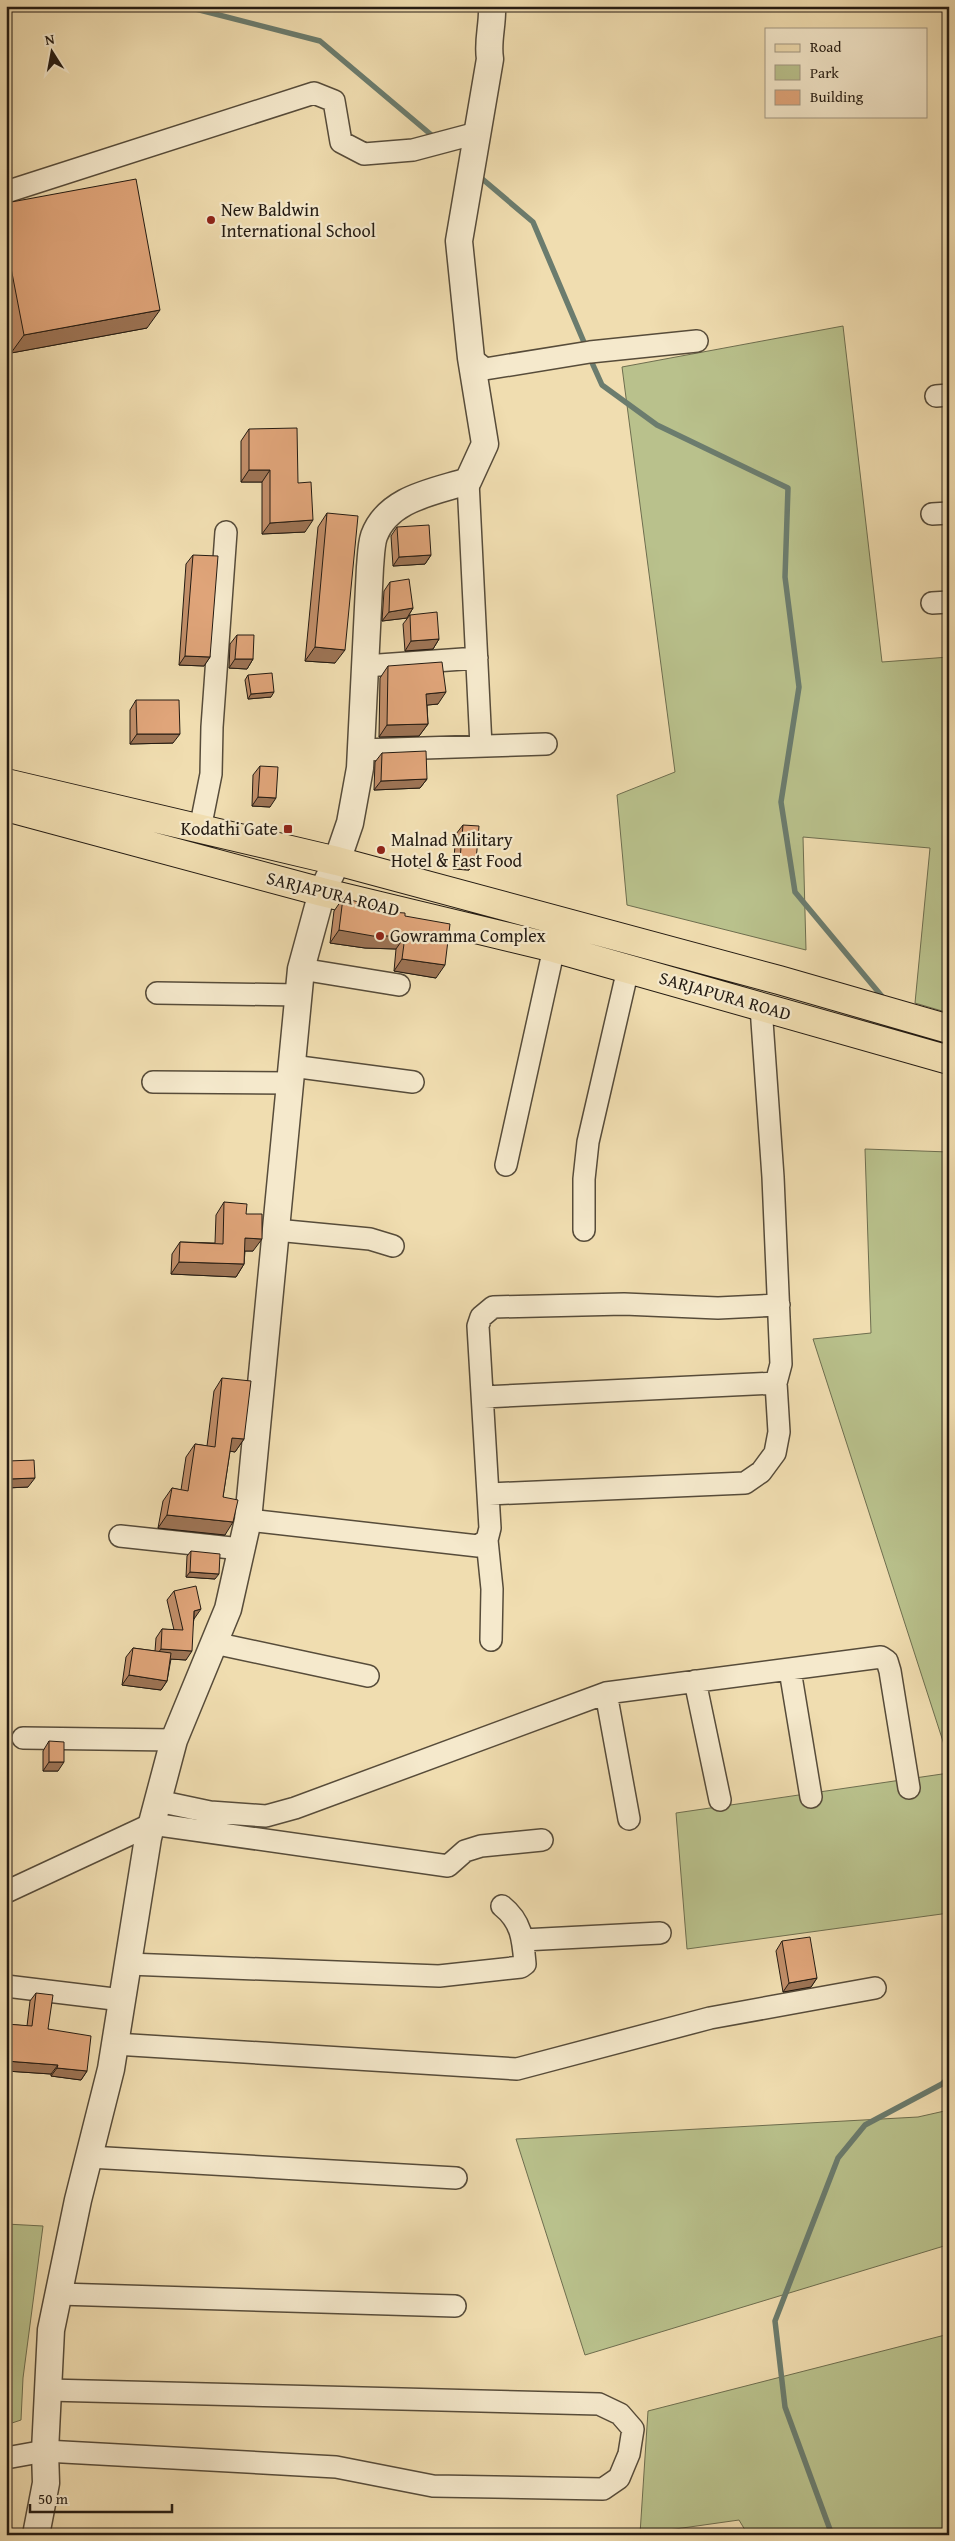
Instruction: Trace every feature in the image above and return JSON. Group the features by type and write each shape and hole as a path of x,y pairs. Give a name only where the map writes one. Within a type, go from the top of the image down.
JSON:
{"main road":[{"name":"SARJAPURA ROAD","path":"6,782 337,861 779,980 949,1029"},
{"name":"SARJAPURA ROAD","path":"6,807 322,892 554,948 949,1060"}],"street":[{"path":"481,746 468,481 485,444 471,358 459,241 490,59 488,45 492,6"},
{"path":"6,192 314,92 334,101 341,142 364,154 413,150 477,133"},
{"path":"471,358 485,369 584,353 697,341"},
{"path":"36,2535 46,2484 45,2451 51,2330 115,2044 155,1812 174,1740 228,1609 248,1520 301,969 322,892 337,861 350,823 360,768 370,567 374,537 384,517 408,501 468,481"},
{"path":"200,829 211,774 212,727 226,532"},
{"path":"365,666 477,658"},
{"path":"361,750 546,744"},
{"path":"506,1165 554,948"},
{"path":"301,969 399,984"},
{"path":"584,1230 584,1179 588,1142 628,969"},
{"path":"157,993 299,995"},
{"path":"489,1494 745,1483 761,1472 775,1453 779,1432 776,1383 781,1364 761,1007"},
{"path":"153,1082 291,1075 413,1082"},
{"path":"276,1230 370,1239 393,1246"},
{"path":"491,1640 492,1589 487,1540 490,1528 489,1494 478,1326 481,1317 493,1307 614,1304 718,1308 779,1304"},
{"path":"484,1397 776,1383"},
{"path":"248,1520 478,1546 487,1540"},
{"path":"120,1536 241,1548"},
{"path":"214,1643 368,1676"},
{"path":"6,1892 155,1812 210,1812 266,1816 295,1808 606,1693 881,1657 888,1661 909,1788"},
{"path":"790,1670 811,1797"},
{"path":"695,1681 720,1800"},
{"path":"606,1693 629,1819"},
{"path":"23,1738 174,1740"},
{"path":"155,1812 448,1866 465,1851 481,1846 542,1840"},
{"path":"128,1964 440,1976 520,1968 525,1964 520,1926 502,1906"},
{"path":"523,1940 660,1933"},
{"path":"6,1986 122,2000"},
{"path":"115,2044 517,2069 710,2018 875,1988"},
{"path":"89,2157 456,2178"},
{"path":"59,2294 455,2306"},
{"path":"6,2458 45,2451 336,2467 433,2486 603,2489 619,2478 629,2454 633,2429 620,2414 598,2404 48,2390"}],"green space":[{"path":"843,326 882,662 949,657 949,1013 915,1003 930,848 803,837 806,950 627,905 617,795 675,772 622,367"},
{"path":"865,1149 949,1152 949,1760 813,1339 871,1333"},
{"path":"949,1773 949,1913 687,1949 676,1813"},
{"path":"949,2110 949,2268 944,2246 585,2355 516,2139 918,2117"},
{"path":"6,2224 43,2226 23,2378 21,2420 6,2425"},
{"path":"949,2334 949,2535 748,2535 739,2520 640,2534 648,2411"}],"building":[{"path":"136,179 160,310 24,335 6,242 6,203"},
{"path":"297,428 298,483 311,482 313,520 270,523 270,470 249,470 249,429"},
{"path":"327,513 358,516 345,650 315,647"},
{"path":"429,525 431,555 399,557 397,527"},
{"path":"193,555 218,556 210,657 185,656"},
{"path":"409,579 413,608 389,612 390,582"},
{"path":"437,612 439,639 411,641 410,615"},
{"path":"237,635 254,635 253,659 235,659"},
{"path":"442,662 446,692 426,694 428,724 387,725 388,666"},
{"path":"272,673 274,692 251,694 248,675"},
{"path":"136,700 179,700 180,734 137,734"},
{"path":"426,751 427,779 381,781 382,753"},
{"path":"260,766 278,767 276,798 258,797"},
{"path":"463,825 479,826 476,861 460,859"},
{"path":"343,898 374,906 373,911 405,913 405,916 450,924 445,965 402,959 405,936 373,936 339,930"},
{"path":"224,1202 247,1204 246,1214 262,1214 262,1239 245,1238 244,1264 179,1262 180,1242 223,1244"},
{"path":"222,1378 251,1381 244,1439 232,1438 223,1497 238,1500 233,1522 167,1515 172,1488 188,1491 195,1444 215,1447"},
{"path":"34,1460 35,1478 9,1479 8,1461"},
{"path":"191,1551 220,1554 219,1574 190,1572"},
{"path":"196,1586 201,1609 194,1611 192,1651 161,1649 162,1629 183,1630 174,1591"},
{"path":"133,1648 171,1653 167,1681 129,1675"},
{"path":"49,1741 64,1742 64,1762 49,1762"},
{"path":"810,1937 817,1978 789,1983 782,1941"},
{"path":"36,1993 53,1995 48,2029 91,2036 87,2071 57,2068 58,2065 6,2061 6,2024 32,2026"}],"waterway":[{"path":"184,6 320,41 435,138"},
{"path":"480,177 533,222 586,347"},
{"path":"589,356 602,385 657,425 788,488 785,577 799,687 781,802 795,892 885,1000"},
{"path":"832,2535 785,2407 775,2321 838,2158 865,2125 942,2084 949,2077"}],"place":[{"name":"New Baldwin International School","path":"211,220"},
{"name":"Kodathi Gate","path":"288,829"},
{"name":"Malnad Military Hotel & Fast Food","path":"381,850"},
{"name":"Gowramma Complex","path":"380,936"}]}
